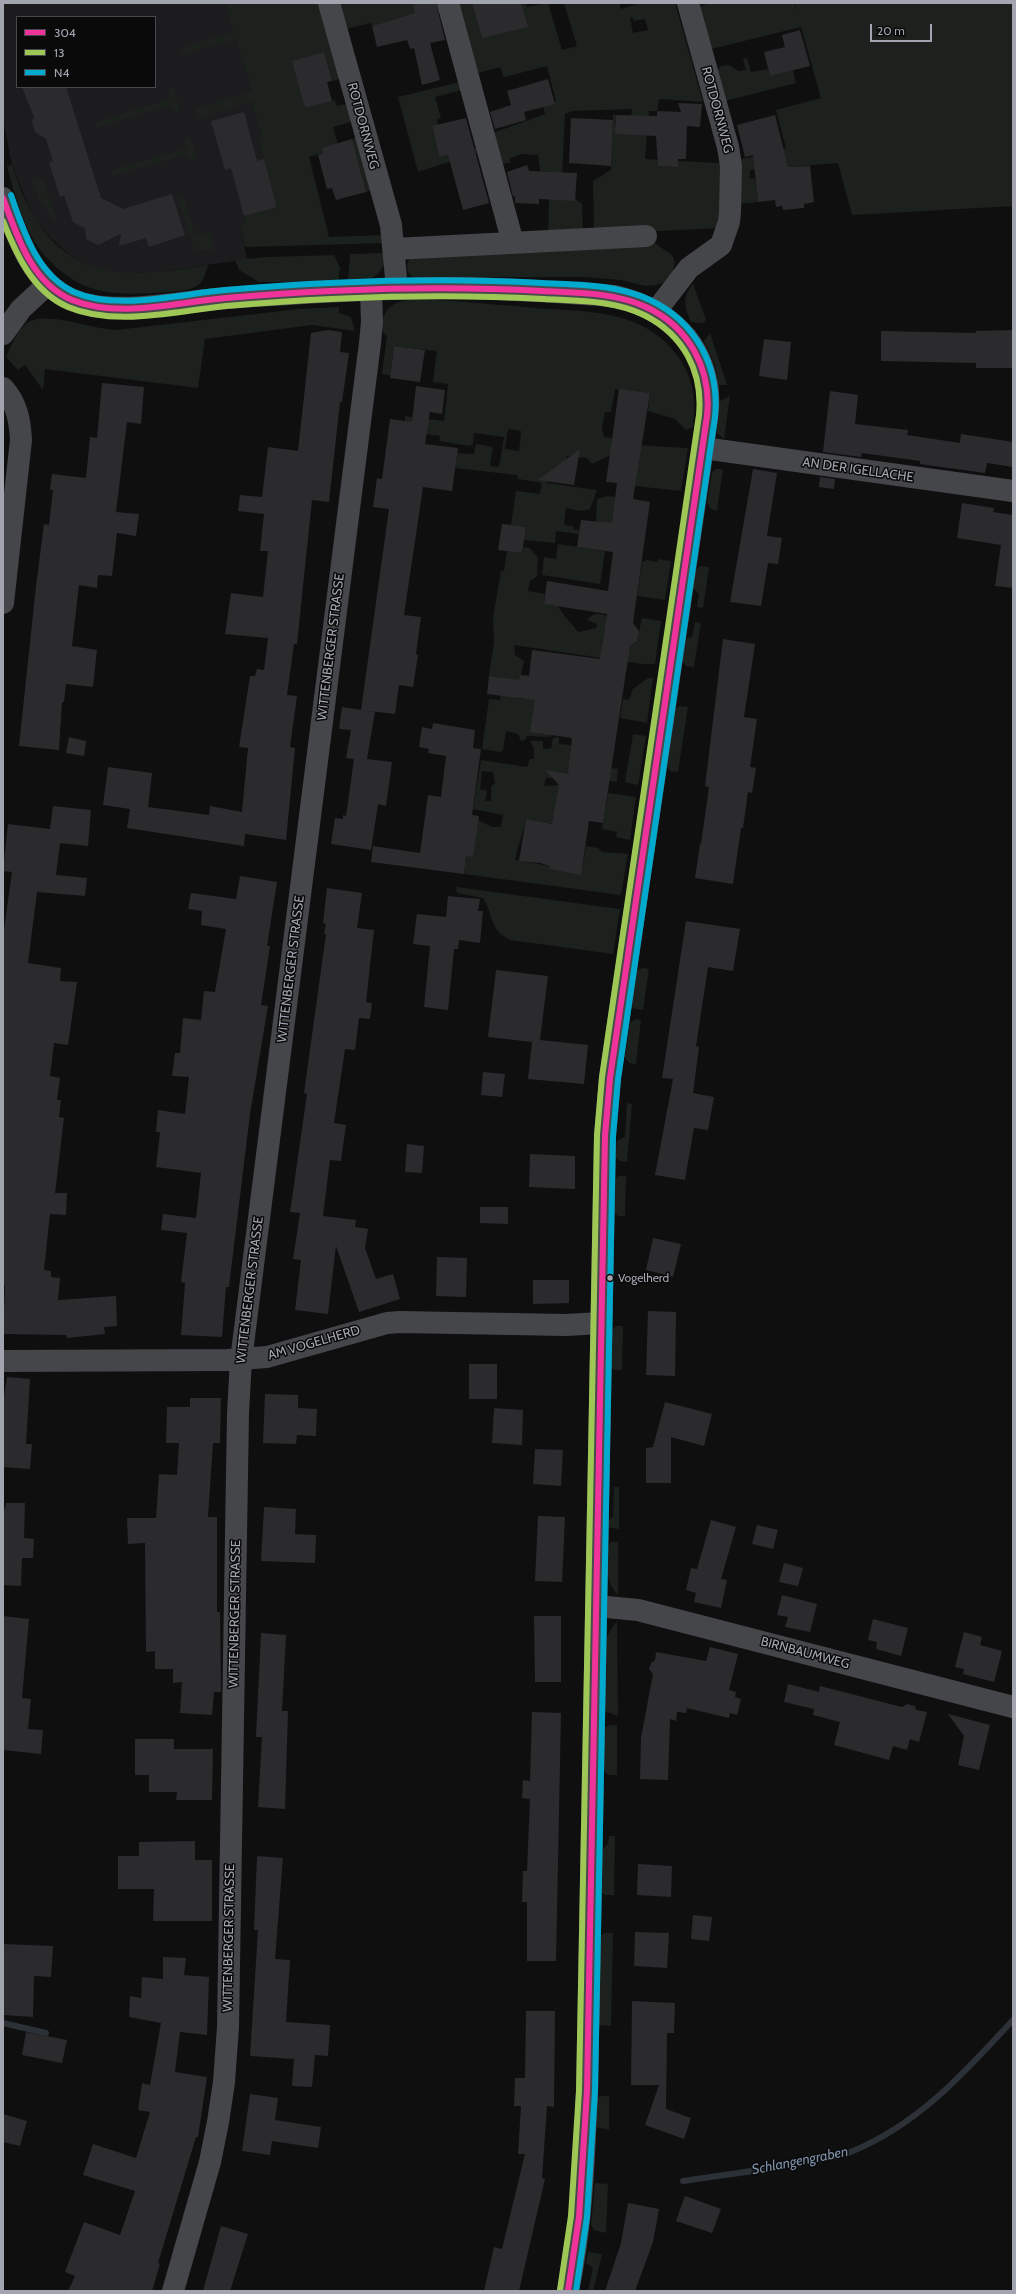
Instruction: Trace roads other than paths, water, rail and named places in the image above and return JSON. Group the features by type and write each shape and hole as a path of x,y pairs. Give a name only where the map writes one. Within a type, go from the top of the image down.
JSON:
{"main road":[{"path":"3,198 22,246 34,268 48,284 70,299 84,304 114,307 226,298 397,289 476,289 614,296 637,301 656,310 680,330 702,366 707,385 708,410 610,1078 603,1188 596,1606 583,2198 574,2262 568,2291"}],"street":[{"name":"ROTDORNWEG","path":"329,3 391,225 397,289"},
{"path":"448,3 513,243"},
{"name":"ROTDORNWEG","path":"656,310 689,268 721,245 729,222 731,166 728,147 688,3"},
{"path":"394,249 646,236"},
{"path":"3,334 21,308 48,284"},
{"name":"WITTENBERGER STRASSE","path":"173,2291 210,2162 224,2082 228,2019 238,1413 241,1360 370,343 372,322 370,290"},
{"path":"3,388 16,408 20,422 21,440 3,603"},
{"name":"AN DER IGELLACHE","path":"703,448 1013,491"},
{"name":"AM VOGELHERD","path":"3,1361 241,1360 267,1357 394,1322 601,1323"},
{"name":"BIRNBAUMWEG","path":"596,1606 623,1608 650,1614 1013,1707"}],"waterway":[{"name":"Schlangengraben","path":"683,2181 818,2160 849,2153 877,2140 920,2111 940,2094 959,2077 1013,2020"},
{"name":"Schlangengraben","path":"3,2023 46,2033"}],"place":[{"name":"Vogelherd","path":"610,1278"}]}
